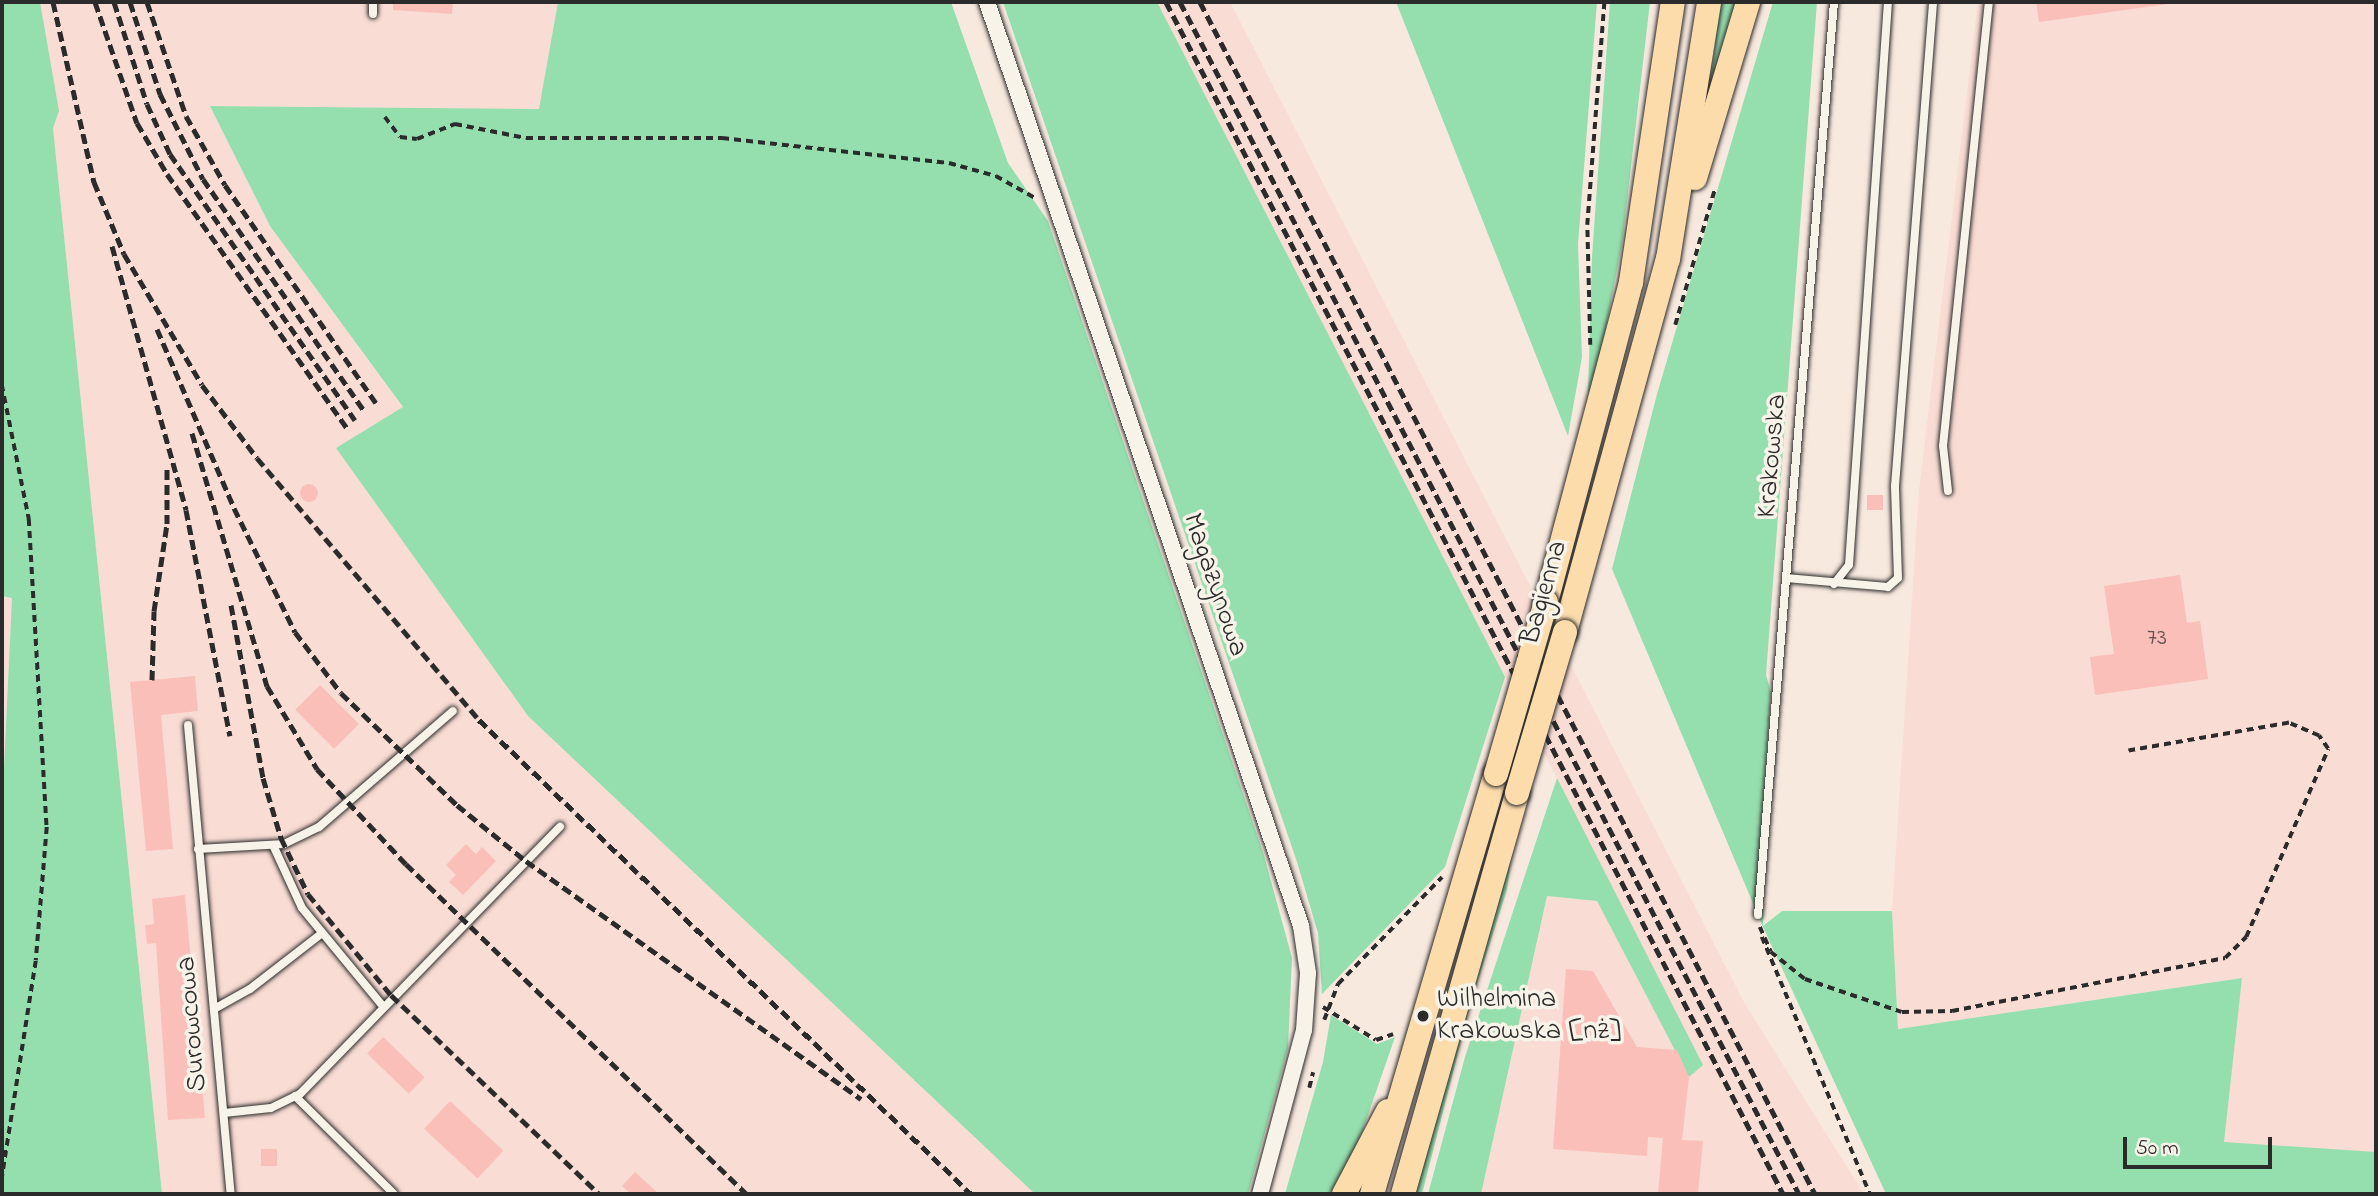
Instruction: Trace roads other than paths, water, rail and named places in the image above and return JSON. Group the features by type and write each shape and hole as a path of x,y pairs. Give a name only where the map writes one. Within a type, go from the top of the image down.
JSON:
{"main road":[{"name":"Bagienna","path":"1404,1194 1592,537 1679,210 1709,2"},
{"path":"1679,210 1703,160 1748,2"},
{"name":"Bagienna","path":"1372,1194 1559,558 1631,282 1672,5"},
{"path":"1344,1194 1369,1141 1400,1096"}],"street":[{"name":"Magazynowa","path":"987,2 1306,948 1300,1049 1259,1194"}],"lane":[{"path":"373,2 373,14"},
{"name":"Krakowska","path":"1758,915 1834,2"},
{"path":"1835,583 1849,565 1888,2"},
{"path":"1786,578 1888,587 1898,578 1895,486 1933,2"},
{"path":"1948,491 1943,446 1989,2"},
{"path":"198,849 273,845 319,827 453,711"},
{"name":"Surowcowa","path":"188,725 231,1194"},
{"path":"224,1114 271,1108 295,1096 560,827"},
{"path":"273,845 280,870 321,934 382,1005"},
{"path":"214,1009 250,989 321,934"},
{"path":"295,1096 394,1194"}],"railway":[{"path":"53,2 94,182 124,254 202,385 257,458 479,720 971,1194"},
{"path":"95,2 137,123 167,174 347,428"},
{"path":"114,2 147,104 170,154 355,420"},
{"path":"130,2 160,94 203,179 365,412"},
{"path":"147,2 186,116 225,185 376,403"},
{"path":"1166,2 1783,1194"},
{"path":"1180,2 1799,1194"},
{"path":"1200,2 1815,1194"},
{"path":"112,246 186,510 230,736"},
{"path":"157,329 234,508 295,632 341,693 457,805 526,861 861,1099"},
{"path":"192,433 267,686 317,769 406,864 747,1194"},
{"path":"152,680 154,611 167,524 167,465"},
{"path":"231,605 263,778 281,838 308,894 391,995 599,1194"}],"place":[{"name":"Wilhelmina Krakowska [nż]","path":"1423,1016"}]}
